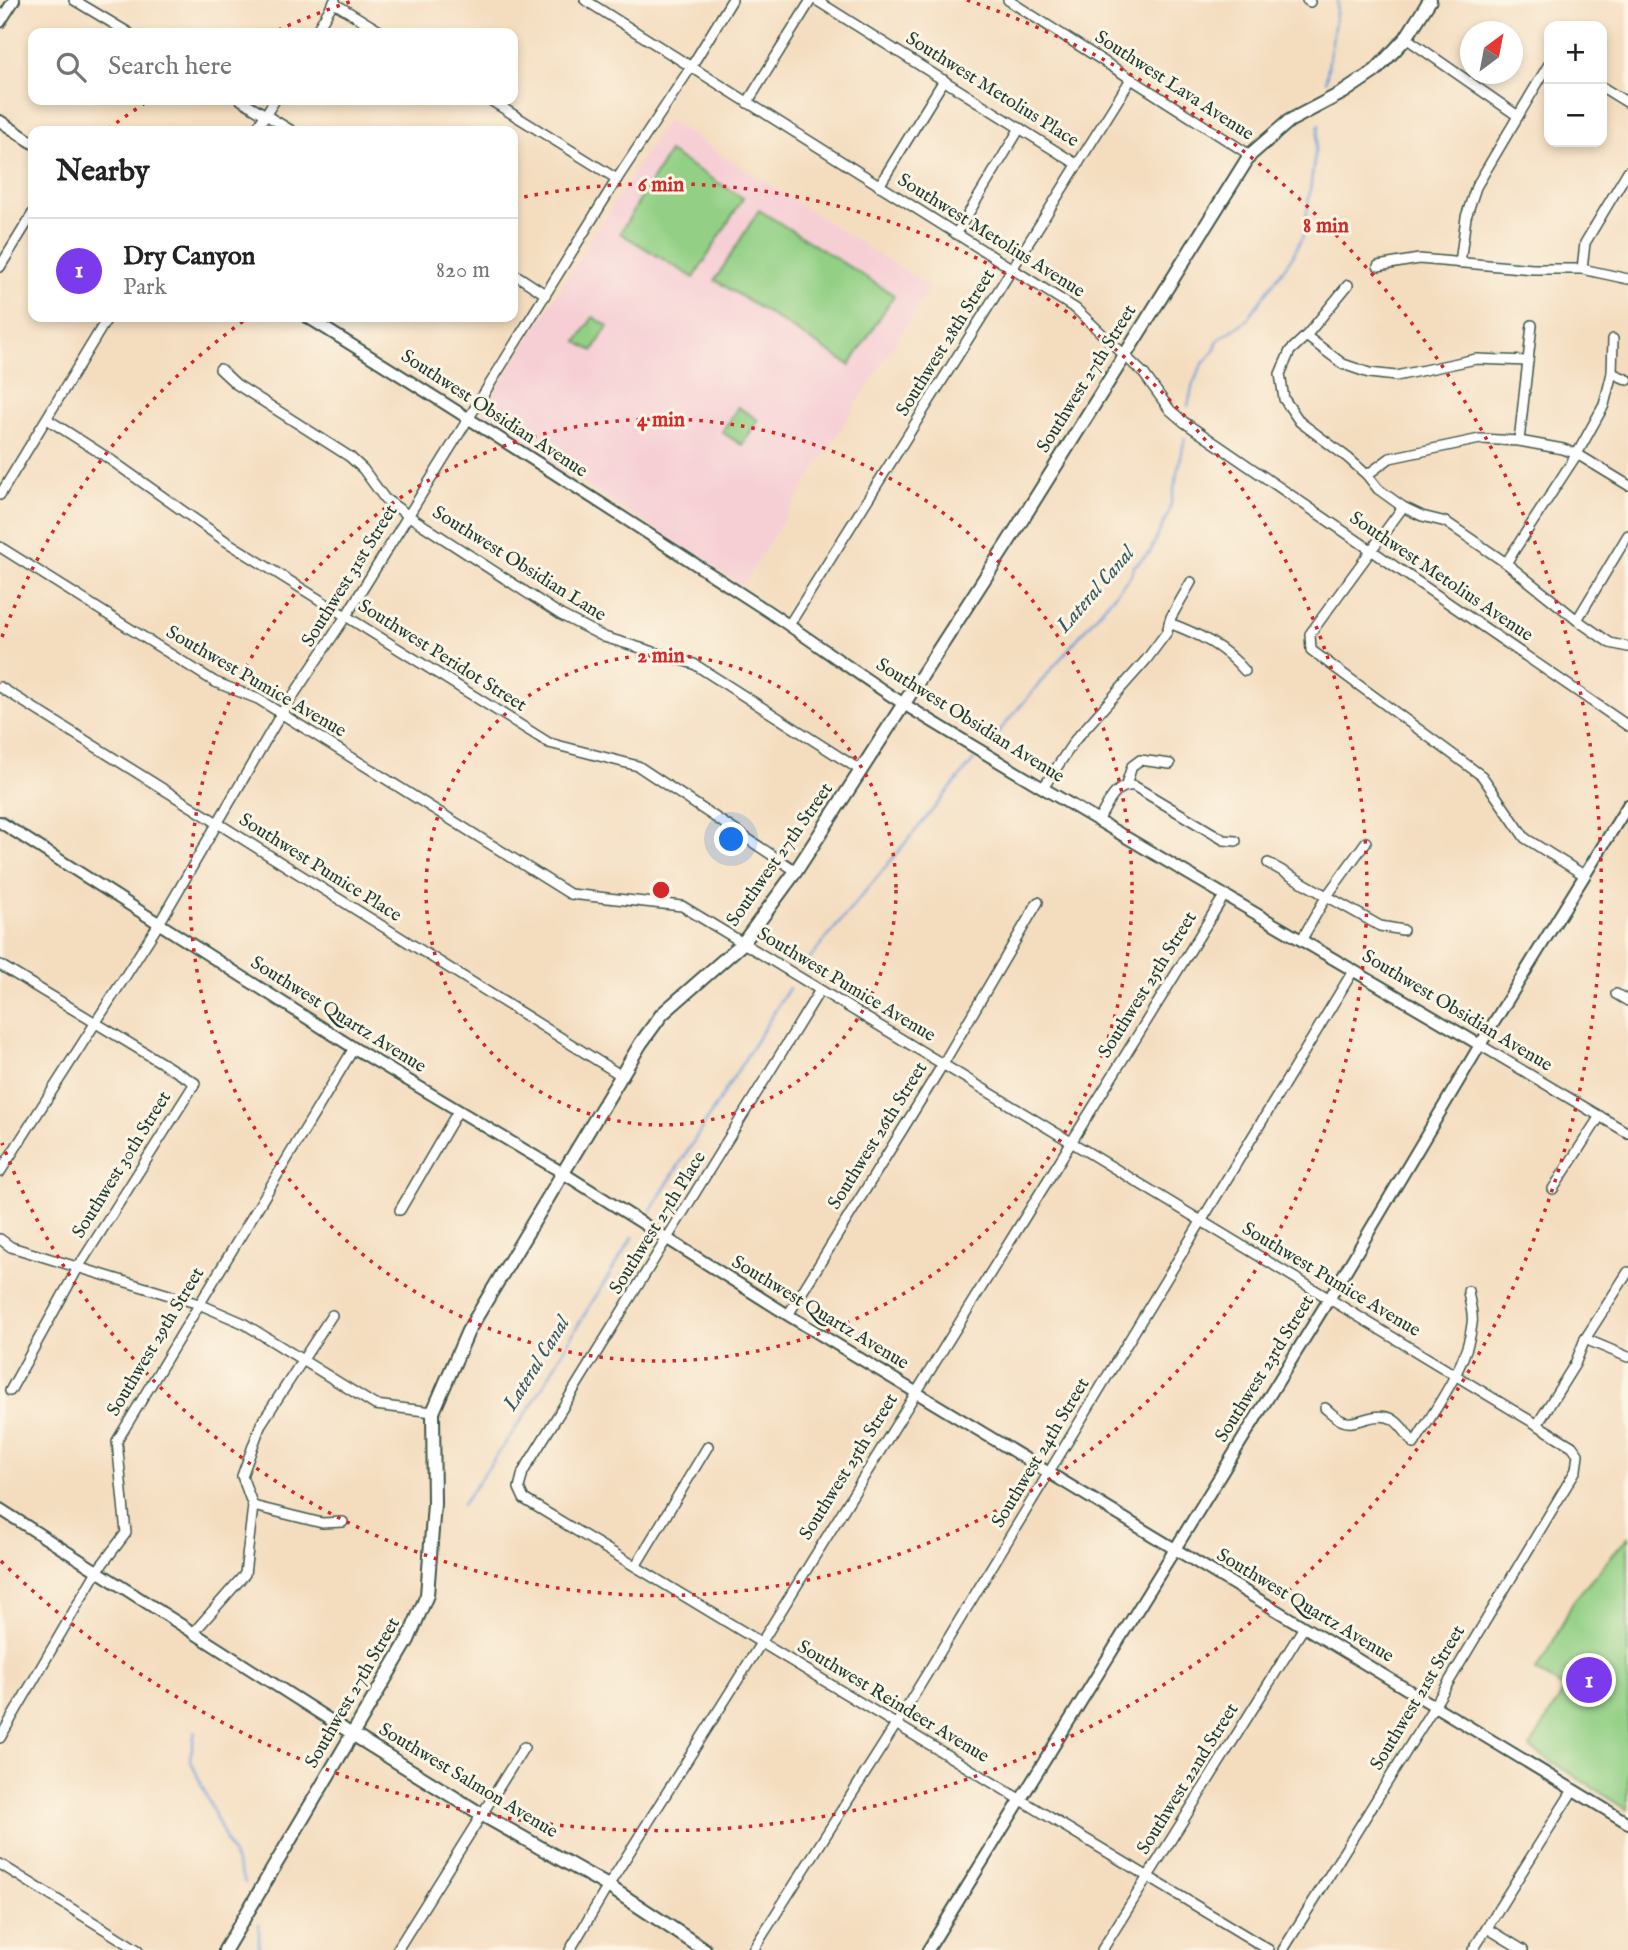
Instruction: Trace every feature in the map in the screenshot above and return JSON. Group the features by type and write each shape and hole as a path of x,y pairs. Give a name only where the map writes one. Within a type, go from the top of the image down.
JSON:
{"main road":[{"name":"Southwest 27th Street","path":"225,1950 408,1640 428,1595 434,1504 433,1412 468,1331 622,1076 662,1014 743,943 796,871 1010,538 1250,155 1289,121 1375,71 1406,38 1430,0"},
{"name":"Southwest Salmon Avenue","path":"352,1734 481,1814 608,1886 705,1950"}],"street":[{"path":"0,22 14,0"},
{"path":"74,0 121,28"},
{"name":"Southwest Metolius Avenue","path":"585,0 1076,309 1144,374 1170,410 1184,422 1628,726"},
{"name":"Southwest 31st Street","path":"0,1172 160,922 281,714 346,616 617,178 732,0"},
{"path":"747,103 814,0"},
{"name":"Southwest Metolius Place","path":"814,0 1078,165"},
{"name":"Southwest Lava Avenue","path":"1008,0 1250,155"},
{"path":"318,28 335,1 376,28"},
{"path":"1406,38 1518,116"},
{"path":"1460,262 1466,217 1476,187 1544,72"},
{"name":"Southwest 28th Street","path":"789,625 1131,79"},
{"path":"879,186 944,80"},
{"path":"1607,90 1628,103"},
{"path":"249,105 284,126"},
{"path":"258,126 272,105"},
{"path":"498,105 617,178"},
{"path":"0,121 28,140"},
{"path":"956,234 1020,128"},
{"path":"1582,270 1585,243 1628,171"},
{"path":"0,267 28,221"},
{"path":"1378,266 1419,259 1533,270 1582,270 1628,279"},
{"path":"518,276 545,294"},
{"path":"1348,285 1306,336 1290,351 1280,374 1284,398 1300,422 1367,475 1378,489 1403,508 1446,523 1506,563 1610,643 1628,647"},
{"path":"0,495 105,322"},
{"name":"Southwest Obsidian Avenue","path":"315,322 789,625 903,703 1628,1133"},
{"path":"1519,441 1532,325"},
{"path":"1306,336 1343,364 1369,373 1396,376 1476,359 1528,361"},
{"path":"1506,563 1577,454 1604,405 1612,373 1613,339"},
{"name":"Southwest Obsidian Lane","path":"220,369 236,384 350,457 363,469 385,499 408,516 561,615 604,637 694,664 860,770"},
{"path":"1612,373 1628,380"},
{"name":"Southwest Peridot Street","path":"47,419 108,458 224,540 549,743 638,766 796,871"},
{"path":"1367,475 1390,458 1480,439 1519,441 1563,449 1577,454 1628,485"},
{"path":"1403,508 1310,634 1311,650 1482,776 1525,838 1584,876"},
{"path":"1577,620 1628,535"},
{"name":"Southwest Pumice Avenue","path":"0,547 215,682 258,699 570,894 682,906 1572,1446 1578,1454 1578,1462"},
{"path":"1043,788 1075,740 1146,660 1167,632 1191,582"},
{"path":"1169,623 1216,644 1245,671"},
{"name":"Southwest Pumice Place","path":"0,687 622,1076"},
{"path":"1126,785 1132,766 1140,760 1170,764"},
{"path":"1098,821 1118,789 1126,785 1135,786 1224,840 1237,841"},
{"name":"Southwest 23rd Street","path":"928,1950 1329,1299 1628,804"},
{"name":"Southwest Quartz Avenue","path":"0,822 354,1048 563,1173 788,1315 1628,1823"},
{"path":"1302,939 1326,897 1366,842"},
{"path":"1268,863 1380,926 1403,930"},
{"name":"Southwest 25th Street","path":"570,1950 1224,895"},
{"name":"Southwest 26th Street","path":"788,1315 943,1065 1038,902"},
{"path":"0,965 94,1023"},
{"name":"Southwest 24th Street","path":"753,1950 897,1723 1353,971"},
{"name":"Southwest 27th Place","path":"523,1472 668,1241 820,990"},
{"path":"1616,994 1628,1001"},
{"name":"Southwest 30th Street","path":"10,1391 79,1266 195,1083 94,1023"},
{"name":"Southwest 29th Street","path":"0,1738 97,1571 126,1533 117,1441 354,1048"},
{"path":"400,1210 458,1111"},
{"path":"1553,1189 1600,1116"},
{"path":"0,1240 11,1247 199,1304 243,1323 375,1405 433,1412"},
{"path":"1537,1425 1575,1364 1585,1339 1628,1272"},
{"path":"1325,1408 1343,1421 1357,1422 1388,1416 1398,1421 1414,1444 1468,1346 1473,1321 1468,1291"},
{"path":"194,1632 245,1574 253,1506 242,1476 261,1424 332,1315"},
{"path":"1585,1339 1628,1357"},
{"path":"636,1566 708,1446"},
{"name":"Southwest 21st Street","path":"1283,1950 1435,1705 1578,1462"},
{"name":"Southwest Reindeer Avenue","path":"523,1472 519,1488 524,1499 1269,1950"},
{"path":"253,1506 322,1523 343,1522"},
{"name":"Southwest Salmon Avenue","path":"0,1509 352,1734"},
{"name":"Southwest 22nd Street","path":"1102,1950 1304,1627"},
{"path":"397,1950 524,1747"},
{"path":"1474,1950 1573,1790"},
{"path":"0,1864 138,1950"},
{"path":"1487,1928 1523,1950"}],"shaded area":[{"path":"667,120 930,287 742,586 480,416"}],"green space":[{"path":"669,152 743,198 694,278 620,233"},
{"path":"759,210 894,295 850,365 715,280"},
{"path":"593,317 608,326 593,351 577,342"},
{"path":"738,407 758,420 742,445 722,432"},
{"path":"1628,1537 1628,1810 1530,1748 1565,1689 1535,1671 1547,1654 1574,1600"}],"waterway":[{"name":"Lateral Canal","path":"1326,81 1338,0"},
{"name":"Lateral Canal","path":"1188,406 1193,384 1218,340 1246,321 1292,257 1304,234 1319,125"},
{"name":"Lateral Canal","path":"990,742 1131,575 1134,566 1150,552 1169,512 1185,438"},
{"name":"Lateral Canal","path":"806,963 974,760"},
{"name":"Lateral Canal","path":"651,1210 789,988"},
{"name":"Lateral Canal","path":"462,1505 532,1405 633,1237"},
{"path":"195,1731 190,1759 245,1883"},
{"path":"259,1924 259,1950"}],"place":[{"name":"Dry Canyon","path":"1589,1680"}]}
